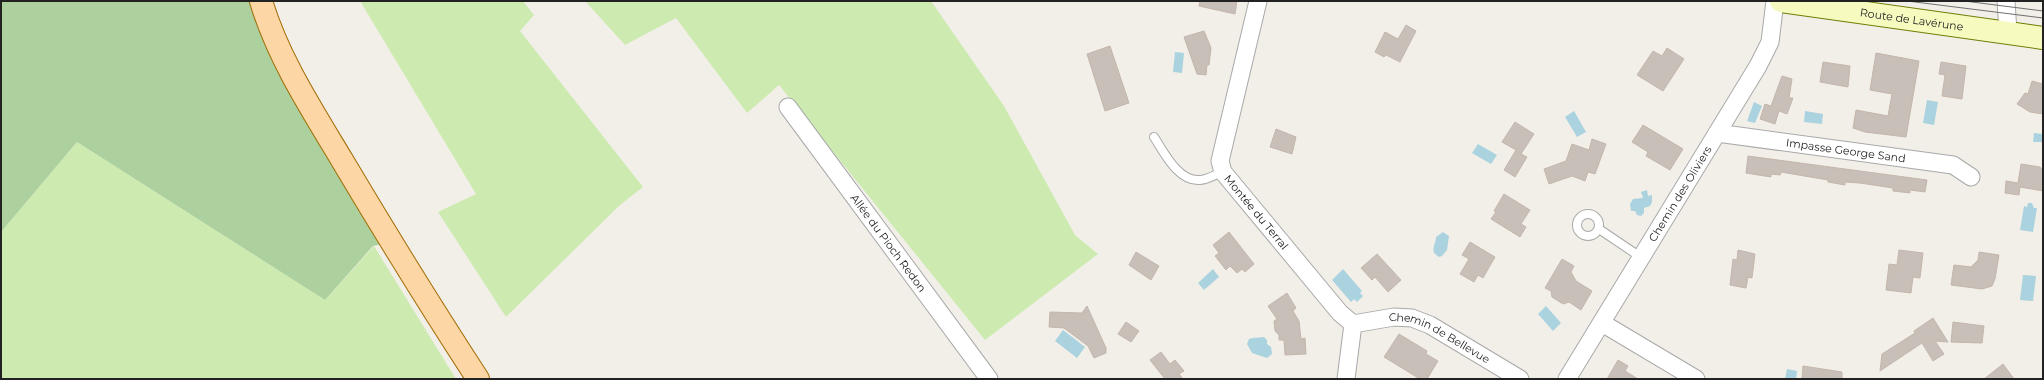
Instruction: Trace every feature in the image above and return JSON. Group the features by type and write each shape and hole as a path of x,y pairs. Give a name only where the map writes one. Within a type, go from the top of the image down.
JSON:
{"main road":[{"path":"262,1 276,40 299,87 414,281 478,379"},
{"name":"Route de Lavérune","path":"1781,1 1805,3 2043,38"}],"street":[{"name":"Montée du Terral","path":"1258,1 1220,161 1223,172 1340,313 1353,324"},
{"name":"Chemin des Oliviers","path":"1567,379 1718,133 1766,50 1770,42 1775,1"},
{"path":"2006,1 2008,32"},
{"name":"Allée du Pioch Redon","path":"788,107 989,379"},
{"name":"Impasse George Sand","path":"1718,133 1953,165 1971,177"},
{"name":"Chemin de Bellevue","path":"1353,324 1394,317 1412,318 1430,325 1520,379"},
{"path":"1602,323 1696,379"},
{"path":"1346,379 1353,324"}],"lane":[{"path":"1154,137 1172,164 1186,178 1200,180 1223,172"},
{"path":"1599,229 1642,258"}],"green space":[{"path":"1,1 262,1 392,242 373,246 325,300 77,142 1,232"},
{"path":"360,1 523,1 534,15 520,31 643,187 620,205 506,317 438,212 476,194"},
{"path":"585,1 931,1 1004,106 1075,235 1098,254 985,340 779,85 747,113 676,18 625,45"},
{"path":"77,142 325,300 374,246 456,379 1,379 1,232"}],"water":[{"path":"1175,52 1184,53 1182,73 1173,72"},
{"path":"1927,100 1938,102 1934,125 1923,123"},
{"path":"1754,102 1762,106 1755,123 1747,121"},
{"path":"1574,111 1586,132 1577,137 1565,117"},
{"path":"1805,111 1823,114 1822,124 1804,122"},
{"path":"2034,133 2043,134 2043,142 2033,142"},
{"path":"1478,144 1497,155 1491,164 1472,153"},
{"path":"1647,190 1648,196 1652,195 1652,202 1650,206 1644,208 1644,213 1641,216 1637,215 1635,211 1631,211 1630,204 1633,199 1643,198 1641,192"},
{"path":"2028,203 2032,203 2034,208 2037,208 2033,232 2020,230 2024,206 2027,207"},
{"path":"1443,232 1449,236 1447,250 1442,256 1439,257 1434,253 1434,247 1436,237"},
{"path":"1213,269 1219,277 1204,290 1198,283"},
{"path":"1343,269 1362,291 1360,293 1363,296 1357,302 1354,299 1351,302 1332,280"},
{"path":"2023,275 2036,276 2033,301 2020,300"},
{"path":"1546,306 1561,323 1553,331 1538,314"},
{"path":"1063,330 1085,347 1077,358 1055,341"},
{"path":"1264,337 1267,340 1267,344 1271,347 1272,354 1267,358 1252,353 1247,344 1249,339"},
{"path":"1787,369 1797,371 1796,379 1785,379"}],"building":[{"path":"1200,1 1237,1 1235,14 1199,6"},
{"path":"1406,25 1416,31 1400,62 1386,55 1384,57 1375,52 1385,32 1398,39"},
{"path":"1204,31 1211,48 1206,75 1197,74 1184,37"},
{"path":"1110,46 1129,103 1105,111 1087,54"},
{"path":"1667,48 1684,59 1663,91 1637,75 1653,51 1662,56"},
{"path":"1876,53 1919,61 1906,137 1865,132 1853,128 1856,110 1888,116 1892,94 1870,90"},
{"path":"1823,62 1850,66 1848,87 1820,82"},
{"path":"1941,62 1966,66 1962,99 1942,96 1945,75 1939,74"},
{"path":"1782,76 1792,79 1789,98 1793,98 1787,114 1779,111 1775,124 1760,119 1765,104 1771,106"},
{"path":"2032,81 2043,84 2043,114 2030,112 2017,104 2025,93 2028,94"},
{"path":"1515,122 1534,134 1521,154 1527,157 1515,177 1504,170 1516,150 1502,142"},
{"path":"1643,125 1683,149 1670,170 1646,156 1648,152 1632,142"},
{"path":"1276,129 1296,137 1292,154 1270,147"},
{"path":"1592,139 1606,144 1595,174 1588,172 1585,181 1572,176 1549,184 1544,169 1566,161 1572,144 1589,150"},
{"path":"1748,156 1927,180 1925,192 1910,190 1910,193 1893,191 1893,188 1860,183 1845,182 1845,185 1828,182 1828,180 1781,172 1780,175 1771,174 1771,177 1746,173"},
{"path":"2021,164 2040,167 2043,170 2043,191 2020,187 2019,195 2005,193 2006,181 2018,183"},
{"path":"1504,194 1530,210 1521,224 1526,227 1520,237 1491,219 1496,212 1494,211"},
{"path":"1229,232 1254,264 1245,272 1242,269 1237,273 1230,266 1226,270 1215,256 1219,253 1213,245"},
{"path":"1470,242 1495,257 1483,278 1478,275 1474,282 1460,274 1469,259 1462,255"},
{"path":"1738,250 1755,254 1752,278 1748,277 1746,288 1730,285 1733,259 1737,260"},
{"path":"1899,250 1923,253 1920,278 1913,277 1911,293 1886,290 1889,264 1897,265"},
{"path":"1136,252 1159,266 1151,280 1129,265"},
{"path":"1979,252 1999,255 1995,279 1992,286 1982,289 1951,285 1954,265 1971,267 1978,260"},
{"path":"1377,254 1401,280 1388,292 1375,277 1372,280 1361,268"},
{"path":"1562,259 1574,266 1571,272 1576,281 1592,291 1581,310 1569,302 1563,304 1552,297 1551,291 1545,288"},
{"path":"1287,293 1296,308 1293,311 1299,321 1301,339 1305,338 1306,354 1285,355 1284,340 1279,340 1279,335 1275,331 1274,321 1277,319 1268,306"},
{"path":"1087,306 1106,348 1106,353 1094,358 1088,346 1064,328 1049,327 1050,312 1082,313"},
{"path":"1933,318 1948,342 1935,341 1944,354 1933,361 1922,343 1880,371 1882,354 1915,333 1914,331"},
{"path":"1126,322 1139,331 1131,342 1118,334"},
{"path":"1953,322 1984,326 1982,343 1951,342"},
{"path":"1399,334 1427,351 1426,354 1438,361 1427,379 1420,379 1384,357"},
{"path":"1161,352 1170,364 1175,360 1184,371 1179,374 1183,379 1165,379 1150,360"},
{"path":"1618,360 1628,366 1625,371 1638,379 1607,379"},
{"path":"2003,364 2014,379 1984,379"},
{"path":"1803,366 1842,372 1842,379 1802,379"}],"tram line":[{"path":"1907,1 2043,18"},
{"path":"1964,1 2043,11"}]}
